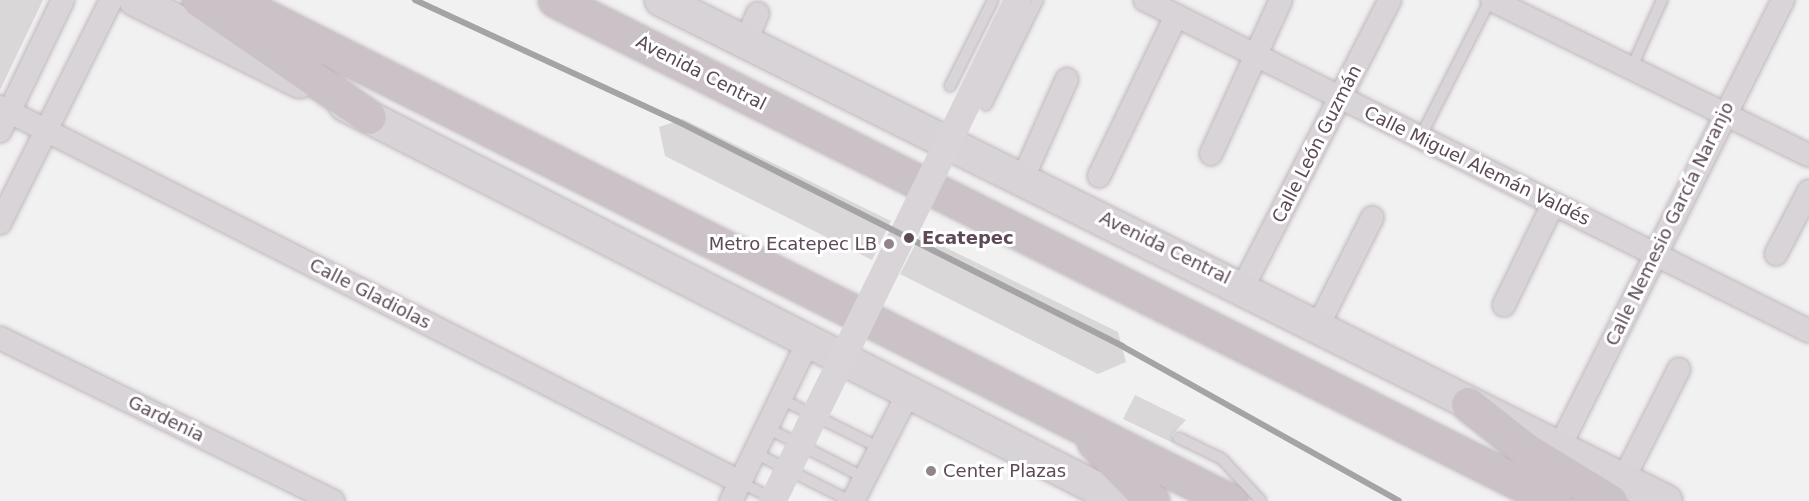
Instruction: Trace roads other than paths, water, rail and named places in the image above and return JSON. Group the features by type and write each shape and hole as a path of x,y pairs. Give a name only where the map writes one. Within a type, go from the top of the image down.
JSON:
{"highway":[{"path":"200,0 369,117"},
{"path":"231,0 1230,501"},
{"name":"Avenida Central","path":"555,0 1555,501"},
{"path":"1468,404 1526,449 1617,490"},
{"path":"1074,422 1152,501"}],"main road":[{"path":"135,0 809,340 1122,501"},
{"name":"Avenida Central","path":"671,2 1319,324 1468,404 1559,448 1617,490 1666,501"}],"street":[{"path":"3,117 63,0"},
{"path":"0,223 111,0"},
{"path":"772,501 1017,0"},
{"name":"Calle Miguel Alemán Valdés","path":"1145,0 1258,60 1809,331"},
{"path":"1211,154 1258,60 1281,0"},
{"name":"Calle León Guzmán","path":"1243,287 1342,100 1390,0"},
{"path":"1491,0 1723,116 1808,152"},
{"name":"Calle Nemesio García Naranjo","path":"1559,448 1783,0"},
{"path":"746,41 758,13"},
{"path":"1100,176 1176,16"},
{"path":"1023,178 1067,79"},
{"name":"Calle Gladiolas","path":"3,117 46,130 736,492"},
{"path":"1776,254 1809,191"},
{"path":"1504,305 1553,204"},
{"path":"1319,324 1372,218"},
{"name":"Gardenia","path":"0,338 333,501"},
{"path":"736,492 809,340"},
{"path":"1617,490 1679,369"},
{"path":"851,501 909,392"}],"lane":[{"path":"950,86 993,0"},
{"path":"986,105 1038,0"},
{"path":"1420,138 1491,0"},
{"path":"1631,70 1662,0"},
{"path":"781,399 880,448"},
{"path":"767,428 865,478"},
{"path":"1179,438 1222,459 1262,501"},
{"path":"755,453 851,501"},
{"path":"736,492 778,501"}],"place":[{"name":"Ecatepec","path":"909,238"},
{"name":"Metro Ecatepec LB","path":"889,244"},
{"name":"Center Plazas","path":"931,471"}]}
